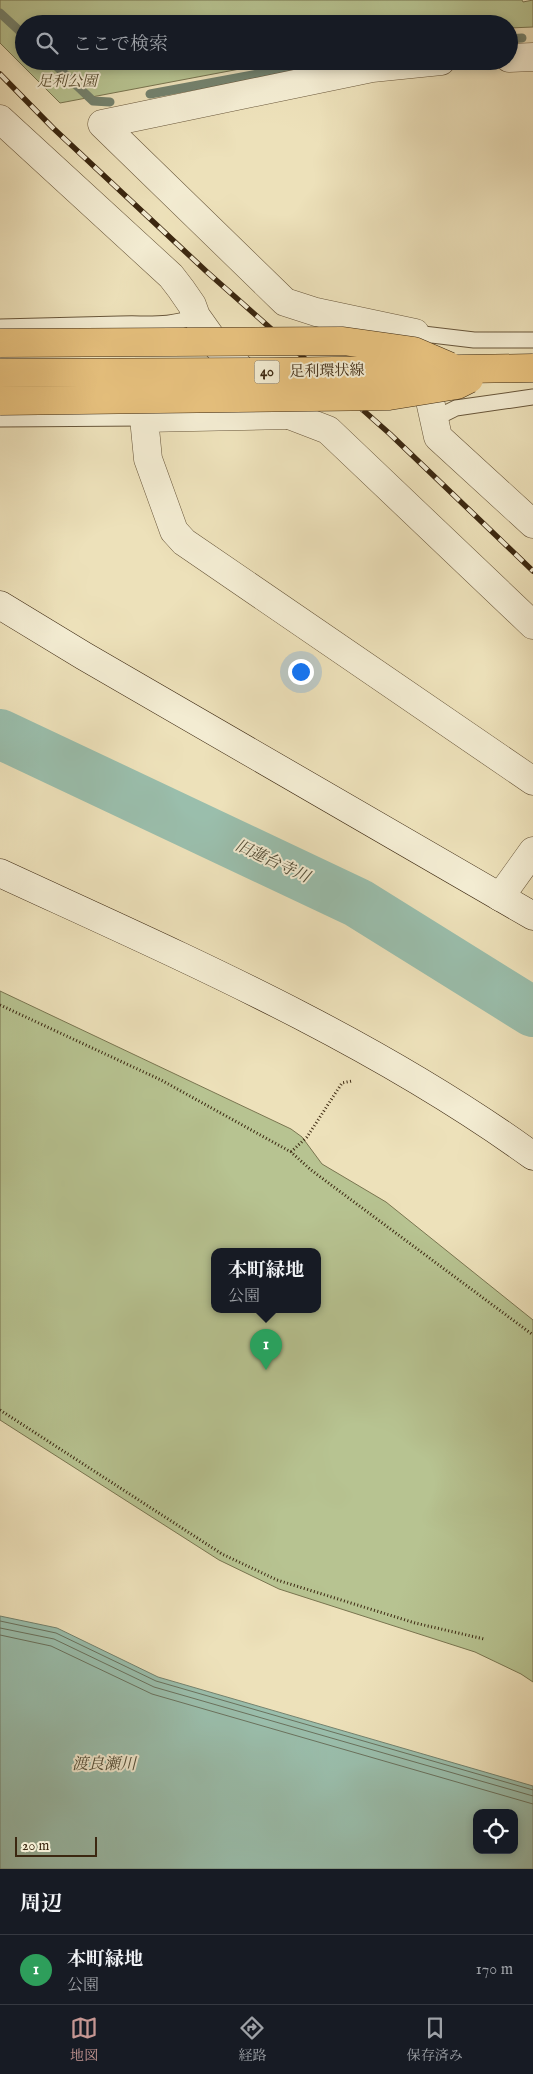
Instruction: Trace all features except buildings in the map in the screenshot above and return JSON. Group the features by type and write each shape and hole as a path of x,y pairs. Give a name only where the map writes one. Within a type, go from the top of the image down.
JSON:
{"main road":[{"path":"0,344 343,341 414,350 456,369"},
{"path":"0,401 389,396 456,385 490,368"},
{"name":"足利環状線","path":"0,373 533,368"}],"street":[{"path":"518,58 533,58"},
{"path":"362,70 102,124 285,302 316,312 415,334 438,437 533,524"},
{"path":"3,127 171,276 192,305 196,316 218,346 289,415"},
{"path":"533,625 328,430 289,415 144,418 148,459 174,531 184,542 533,781"},
{"path":"0,605 84,656 533,916"},
{"path":"500,897 533,851"},
{"path":"0,873 231,981 350,1043 404,1074 506,1137 533,1156"}],"lane":[{"path":"0,327 166,325 183,322 196,316"},
{"path":"415,334 474,340 533,340"},
{"path":"434,419 456,408 533,397"},
{"path":"0,419 144,418"}],"path":[{"path":"0,1005 161,1080 291,1152 311,1170 533,1335"},
{"path":"291,1152 307,1136 342,1083 352,1081"},
{"path":"0,1410 222,1554 277,1580 415,1623 484,1639"}],"green space":[{"name":"足利公園","path":"0,0 522,0 523,2 533,0 533,27 518,28 518,15 15,15 15,58 0,43"},
{"name":"足利公園","path":"27,70 234,70 60,103"},
{"path":"0,991 291,1129 302,1137 322,1164 386,1202 533,1320 533,1682 521,1674 475,1652 279,1589 219,1560 0,1420"}],"water":[{"name":"渡良瀬川","path":"0,1616 57,1628 158,1677 533,1786 533,1869 0,1869"}],"waterway":[{"path":"0,13 15,27"},
{"path":"518,38 522,38"},
{"path":"60,70 93,101 110,102"},
{"path":"150,94 279,70"},
{"name":"旧蓮台寺川","path":"0,734 358,903 533,1012"}],"railway":[{"path":"0,74 53,128 207,272 390,434 533,571"}],"place":[{"name":"本町緑地","path":"266,1370"}]}
